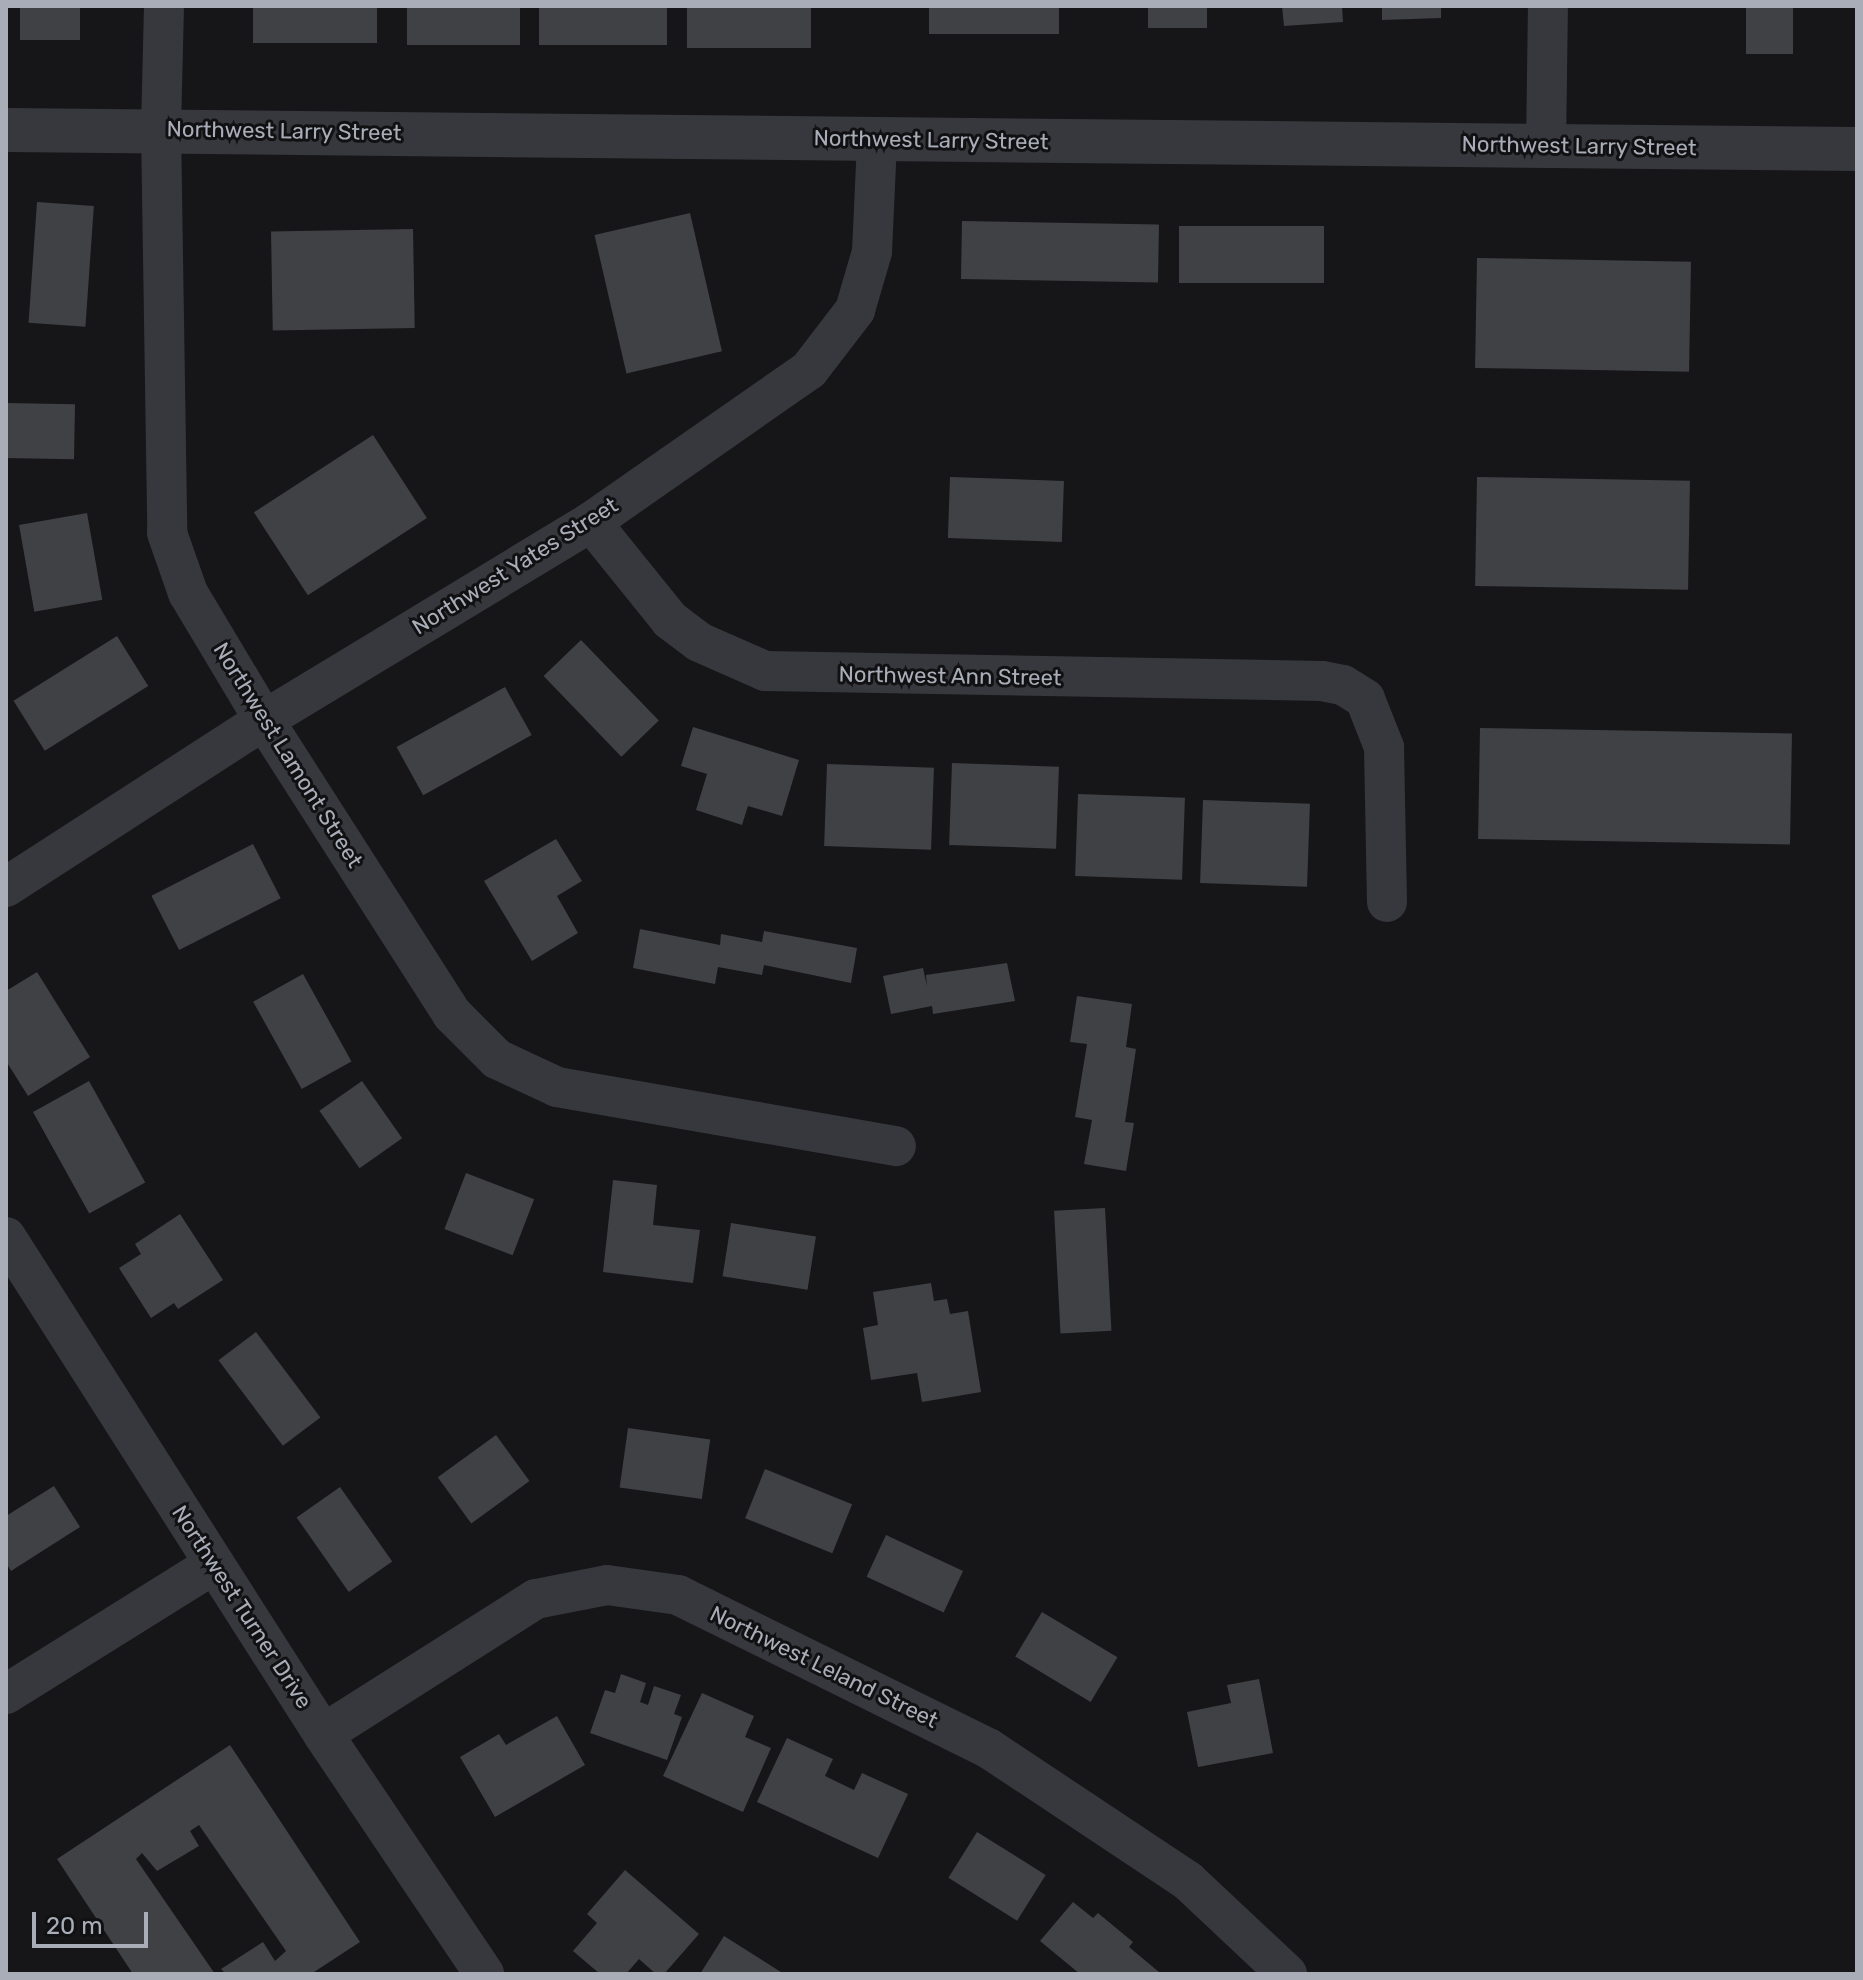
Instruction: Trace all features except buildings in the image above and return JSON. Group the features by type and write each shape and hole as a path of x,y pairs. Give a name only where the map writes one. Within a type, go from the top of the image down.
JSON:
{"street":[{"name":"Northwest Lamont Street","path":"164,6 161,129 167,533 188,593 264,720 452,1014 497,1059 557,1087 896,1146"},
{"path":"1546,146 1548,6"},
{"name":"Northwest Larry Street","path":"6,130 161,129 877,140 1857,149"},
{"name":"Northwest Yates Street","path":"6,887 264,720 591,522 809,370 855,310 872,252 877,140"},
{"name":"Northwest Ann Street","path":"591,522 670,620 699,642 765,671 1322,681 1343,685 1365,699 1384,747 1387,902"},
{"name":"Northwest Turner Drive","path":"6,1237 323,1734 484,1974"},
{"path":"6,1694 214,1564"},
{"name":"Northwest Leland Street","path":"323,1734 536,1599 607,1585 678,1595 988,1748 1188,1881 1287,1974"}]}
